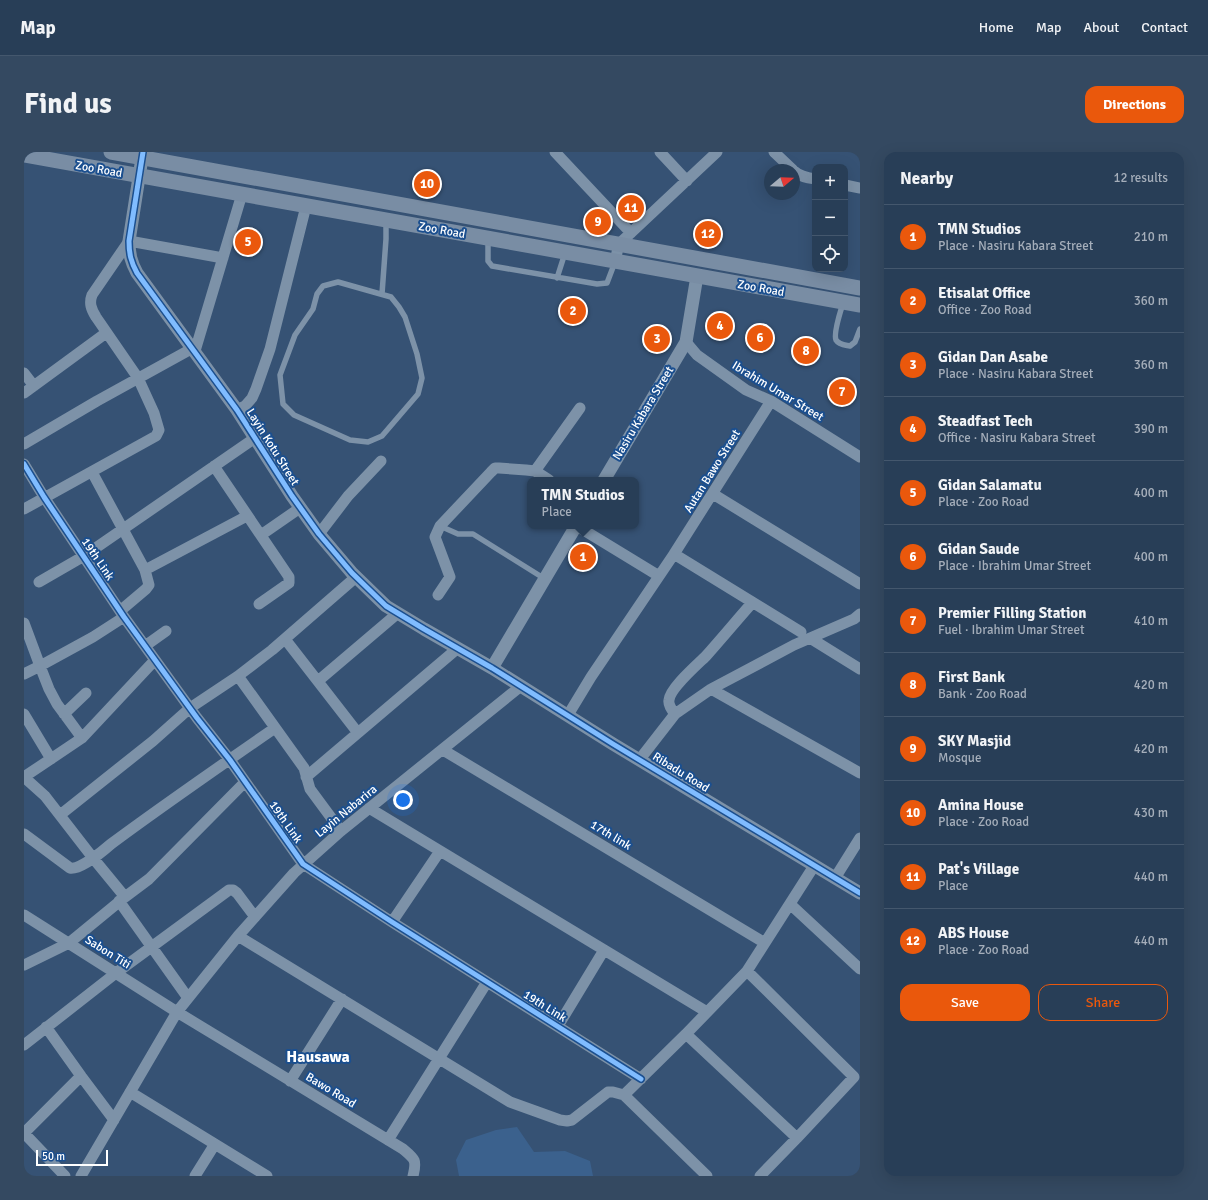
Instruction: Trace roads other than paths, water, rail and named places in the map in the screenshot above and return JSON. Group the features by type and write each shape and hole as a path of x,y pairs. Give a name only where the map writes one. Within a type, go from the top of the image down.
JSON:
{"main road":[{"name":"Zoo Road","path":"111,152 142,155 860,288"},
{"name":"Zoo Road","path":"24,155 860,305"}],"street":[{"path":"555,152 631,233"},
{"path":"660,152 687,180"},
{"path":"615,261 619,244 717,152"},
{"path":"774,152 786,164"},
{"name":"Layin Kotu Street","path":"142,155 129,241 131,263 137,273 238,410 300,508 319,534 356,577 386,606 492,668"},
{"path":"800,175 812,179"},
{"path":"848,186 860,188"},
{"path":"24,444 68,417 138,378 194,350 242,194"},
{"path":"238,410 245,406 252,398 268,356 306,206"},
{"path":"24,508 156,436 159,430 154,413 138,378 92,311 90,301 92,295 129,241 223,258"},
{"name":"Nasiru Kabara Street","path":"606,477 686,342 697,276"},
{"path":"24,393 106,333"},
{"name":"Ibrahim Umar Street","path":"686,342 697,355 746,390 771,401 860,458"},
{"path":"24,373 34,386"},
{"name":"Autan Bawo Street","path":"568,715 713,494 771,401"},
{"path":"535,471 580,408"},
{"path":"39,582 84,556 255,438"},
{"path":"319,534 348,496 381,461"},
{"name":"19th Link","path":"24,464 44,497 122,614 190,708 230,760 304,864 392,922 641,1079"},
{"path":"214,466 290,580 289,583 259,604"},
{"path":"438,595 450,577 435,537 440,526 494,468 535,471 545,477"},
{"path":"24,674 88,640 122,614 149,585 145,570 92,472"},
{"path":"713,494 860,584"},
{"path":"261,535 300,508"},
{"path":"145,570 247,516"},
{"path":"492,668 574,529"},
{"path":"581,529 659,576"},
{"path":"674,554 860,669"},
{"path":"60,815 153,741 190,708 238,676 285,639 356,577"},
{"path":"675,714 668,700 671,695 682,680 752,603"},
{"path":"318,681 398,613"},
{"path":"640,759 675,714 711,689 806,635 854,619 860,614"},
{"path":"24,622 49,689 64,714 82,738"},
{"path":"145,646 166,631"},
{"path":"285,639 358,733"},
{"path":"306,777 458,648"},
{"path":"155,660 82,738 24,777 45,796 93,858 122,899 151,947 188,998"},
{"name":"Ribadu Road","path":"492,668 613,744 860,893"},
{"path":"238,676 304,768 310,789 341,831"},
{"name":"Layin Nabarira","path":"81,1176 177,1012 238,936 294,873 341,831 521,686"},
{"path":"711,689 860,773"},
{"path":"64,714 86,693"},
{"path":"24,714 52,759"},
{"path":"24,834 70,868 74,868 93,858 151,815 276,728"},
{"name":"17th link","path":"443,750 765,944"},
{"path":"24,965 68,943 154,874 246,782"},
{"path":"369,808 707,1012"},
{"path":"835,878 860,838"},
{"path":"392,922 440,852"},
{"path":"624,1095 747,971 814,866"},
{"path":"24,1045 116,973 231,890 237,893 255,917"},
{"path":"790,904 860,969"},
{"name":"Sabon Titi","path":"24,915 177,1012"},
{"path":"238,936 510,1102 560,1120 572,1120 608,1092 624,1095 707,1176"},
{"path":"558,1026 604,950"},
{"path":"747,971 858,1076 760,1176"},
{"path":"388,1140 487,982"},
{"path":"290,1081 342,999"},
{"name":"Bawo Road","path":"177,1012 388,1140 412,1157 416,1165 413,1176"},
{"path":"46,1027 114,1120"},
{"path":"686,1034 797,1138"},
{"path":"65,1176 25,1129 81,1076"},
{"path":"130,1092 267,1176"},
{"path":"195,1176 215,1144"}],"lane":[{"path":"382,294 386,220"},
{"path":"488,239 488,262 492,266 557,278 597,284 607,283 615,261"},
{"path":"557,278 565,252"},
{"path":"338,282 382,294 391,297 399,307 404,317 422,378 418,394 382,436 368,442 350,440 294,415 283,404 280,375 295,335 313,310 317,294 323,286 338,282"},
{"path":"843,302 835,334 836,340 840,344 850,346 855,342 860,329"},
{"path":"440,526 458,534 473,534 545,579"}],"water":[{"path":"517,1127 534,1152 565,1151 590,1161 593,1176 459,1176 456,1160 466,1140 496,1130"}],"place":[{"name":"Amina House","path":"427,184"},
{"name":"Pat's Village","path":"631,208"},
{"name":"SKY Masjid","path":"598,222"},
{"name":"ABS House","path":"708,234"},
{"name":"Gidan Salamatu","path":"248,242"},
{"name":"Etisalat Office","path":"573,311"},
{"name":"Steadfast Tech","path":"720,326"},
{"name":"Gidan Saude","path":"760,338"},
{"name":"Gidan Dan Asabe","path":"657,339"},
{"name":"First Bank","path":"806,351"},
{"name":"Premier Filling Station","path":"842,392"},
{"name":"TMN Studios","path":"583,557"}],"district":[{"name":"Hausawa","path":"318,1056"}]}
